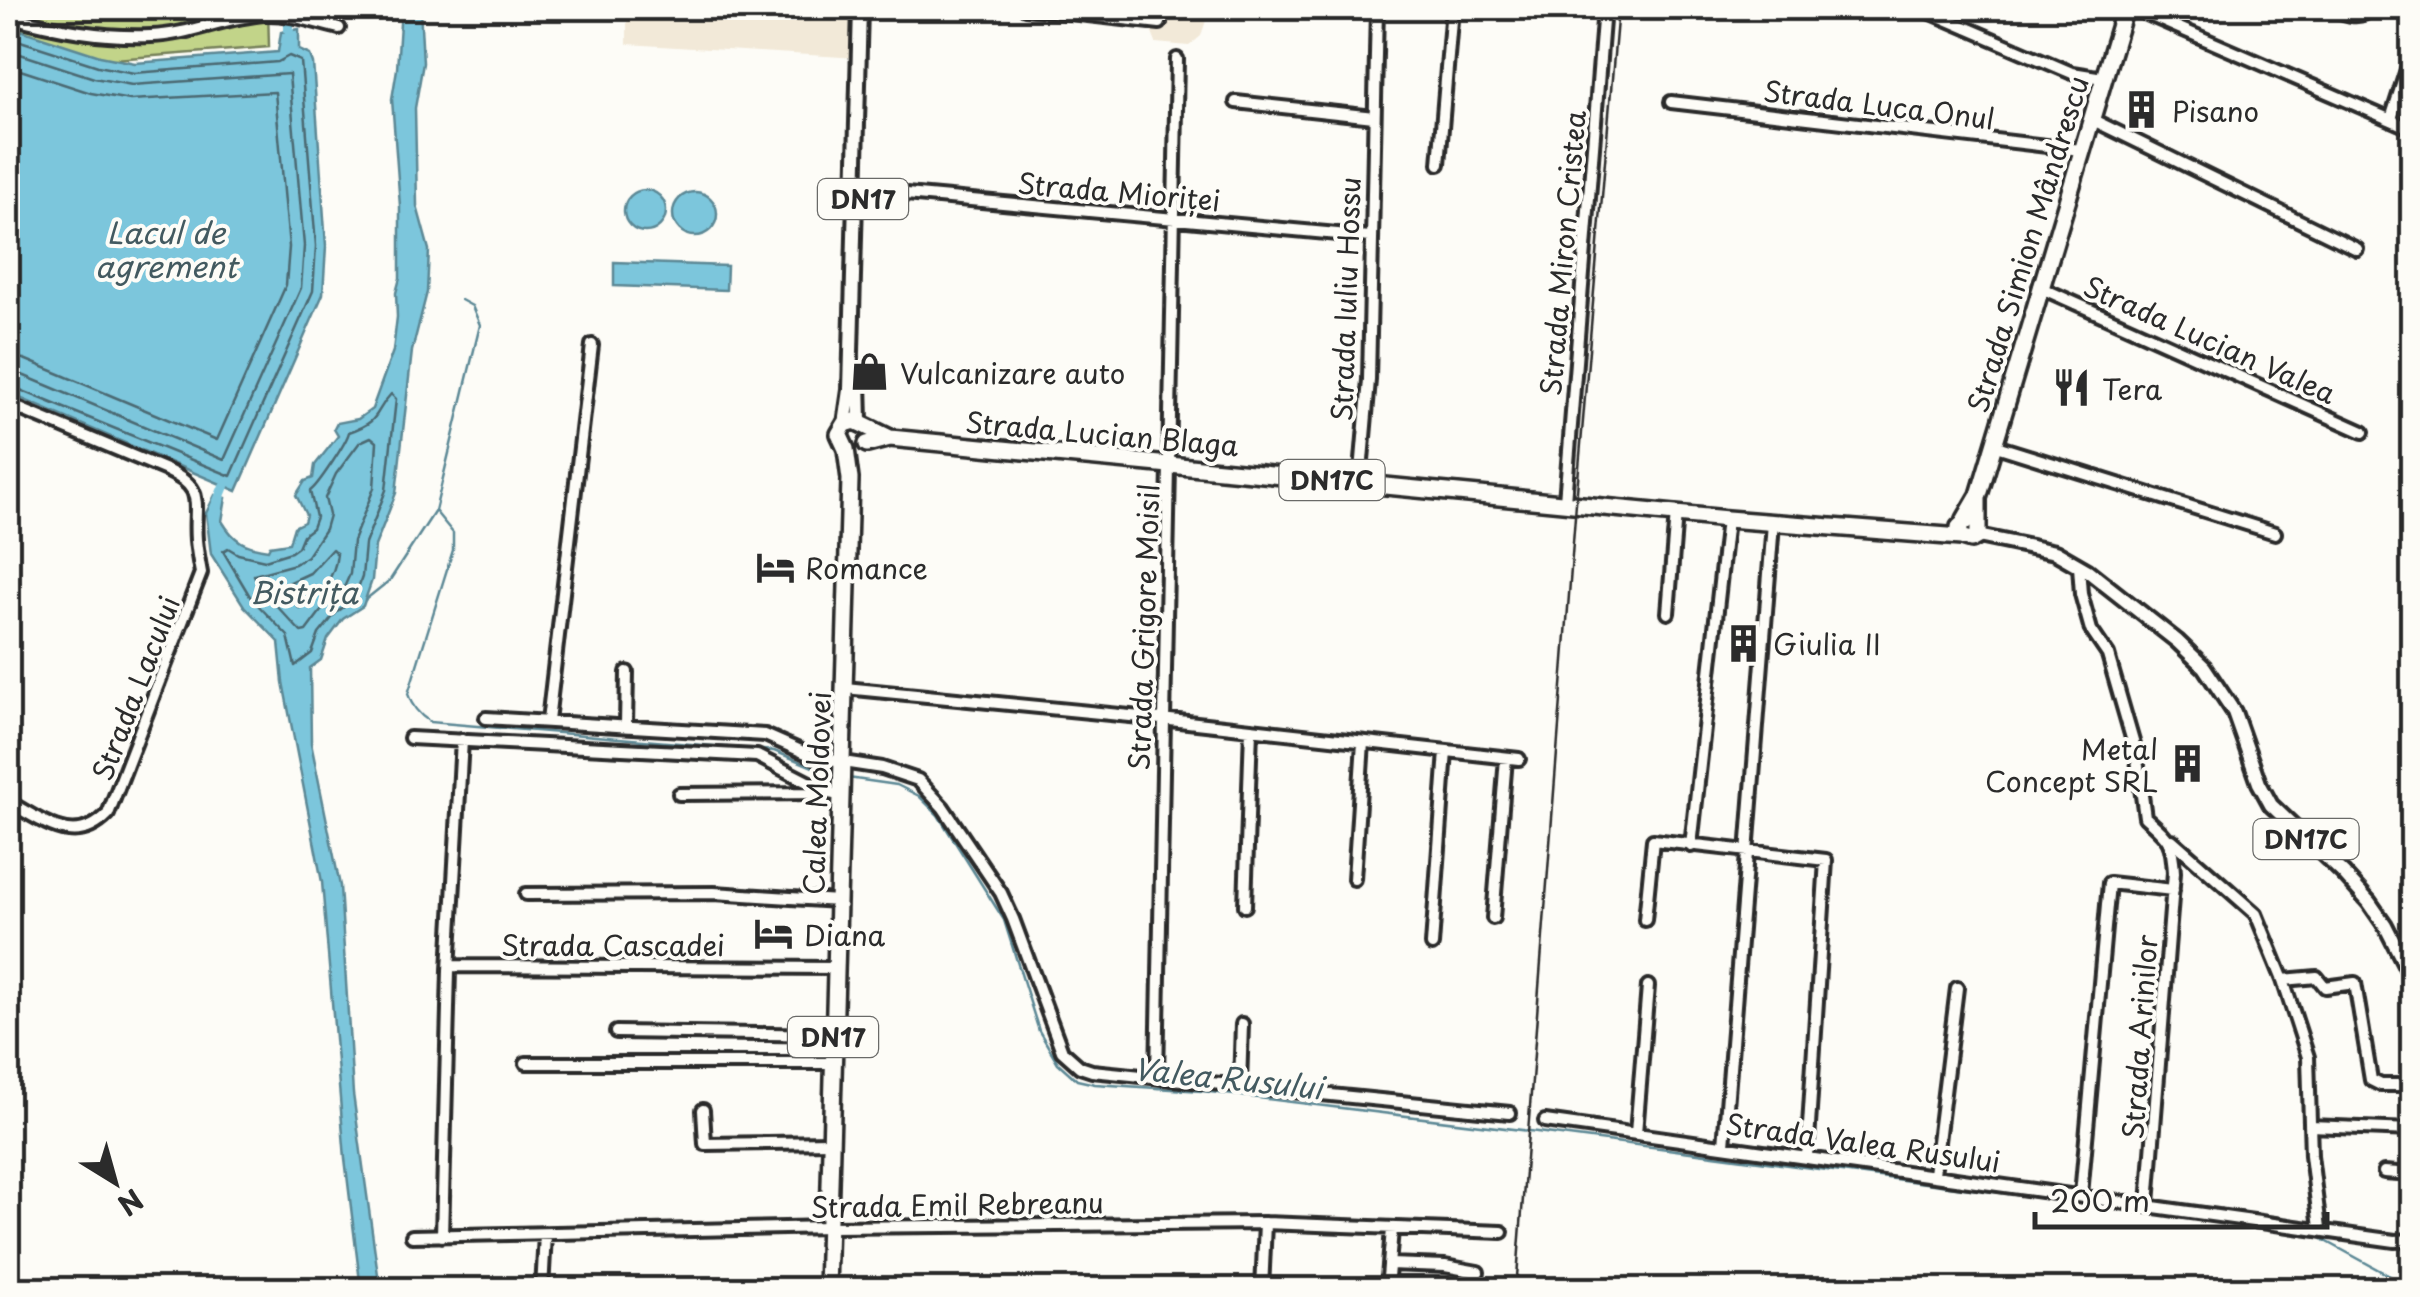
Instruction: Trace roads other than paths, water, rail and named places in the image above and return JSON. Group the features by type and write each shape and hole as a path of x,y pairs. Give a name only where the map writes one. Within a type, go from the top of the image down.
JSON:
{"highway":[{"name":"Strada Simion Mândrescu","path":"1970,528 2125,8"},
{"name":"Strada Lucian Blaga","path":"858,436 1773,522 1935,532 1970,528"},
{"name":"Calea Moldovei","path":"827,1290 838,780 845,688 850,479 858,436"}],"main road":[{"name":"Calea Moldovei","path":"858,436 850,390 860,8"},
{"name":"Calea Moldovei","path":"858,436 869,8"},
{"name":"DN17C","path":"1970,528 1996,540 2055,552 2079,566 2177,641 2204,667 2234,712 2259,783 2271,805 2368,902 2390,933 2412,976"}],"street":[{"path":"1025,8 1160,23"},
{"name":"Strada Iuliu Hossu","path":"1360,482 1368,380 1377,8"},
{"path":"1439,164 1452,8"},
{"name":"Strada Miron Cristea","path":"1565,501 1604,8"},
{"path":"1920,8 2072,73 2103,78"},
{"path":"2133,8 2412,129"},
{"path":"2330,8 2354,16 2364,15 2372,8"},
{"path":"8,16 104,36 154,36 264,14 298,16 339,28"},
{"path":"2390,119 2412,54"},
{"name":"Strada Grigore Moisil","path":"1157,1076 1177,58"},
{"path":"1236,102 1374,118"},
{"name":"Strada Luca Onul","path":"1671,102 2081,150"},
{"path":"2090,119 2357,249"},
{"name":"Strada Mioriței","path":"864,190 1370,236"},
{"name":"Strada Lucian Valea","path":"2039,287 2363,432"},
{"path":"548,720 592,346"},
{"name":"Strada Lacului","path":"8,404 166,470 190,484 197,500 196,538 201,573 108,814 92,829 79,832 60,828 8,802"},
{"path":"1993,446 2276,532"},
{"path":"1668,612 1676,513"},
{"path":"1691,846 1726,518"},
{"path":"1724,1145 1773,522"},
{"path":"2079,566 2081,594 2091,630 2108,654 2136,752 2145,817 2256,914 2283,980 2308,1057 2320,1228"},
{"path":"626,725 628,672"},
{"path":"845,688 1519,760"},
{"path":"486,718 765,735 817,758 838,780"},
{"path":"1246,906 1251,729"},
{"path":"410,738 757,756 838,780"},
{"path":"442,1236 462,740"},
{"path":"1354,880 1363,742"},
{"path":"1432,946 1446,751"},
{"path":"1492,918 1506,758"},
{"path":"679,794 838,780 882,768 918,780 943,807 980,860 1014,918 1062,1051 1092,1071 1510,1113"},
{"name":"Strada Arinilor","path":"2148,1204 2173,890 2173,845 2169,837"},
{"path":"1646,920 1654,840 1826,860 1808,1157"},
{"path":"2081,1195 2108,883 2173,890"},
{"path":"526,894 714,894 838,900"},
{"name":"Strada Cascadei","path":"450,966 836,968"},
{"path":"2283,980 2317,976 2325,987 2355,984 2371,1080 2381,1085 2412,1084"},
{"path":"2412,976 2412,1041"},
{"path":"1636,1133 1648,986"},
{"path":"1934,1174 1957,988"},
{"path":"1240,1085 1242,1024"},
{"path":"616,1032 834,1034"},
{"path":"526,1062 832,1063"},
{"path":"704,1110 705,1144 830,1142"},
{"name":"Strada Valea Rusului","path":"1545,1121 2395,1241 2412,1240"},
{"path":"2310,1126 2412,1130"},
{"path":"2384,1172 2412,1174"},
{"path":"1262,1290 1264,1223"},
{"name":"Strada Emil Rebreanu","path":"412,1236 1264,1223 1502,1232"},
{"path":"1387,1290 1392,1229"},
{"path":"542,1290 545,1234"},
{"path":"1389,1264 1445,1266 1478,1272"}],"water":[{"name":"Bistrița","path":"401,8 420,8 423,63 415,108 417,206 429,250 427,292 412,351 396,493 375,546 372,580 363,606 343,619 328,639 321,660 310,668 311,743 340,886 353,1094 380,1289 361,1290 345,1158 322,882 283,682 279,642 244,606 211,554 206,513 215,495 226,498 222,521 241,542 268,550 270,546 289,543 294,527 304,522 306,515 296,495 305,481 313,478 315,465 338,436 334,429 337,423 358,419 372,409 393,351 400,278 400,206 392,99"},
{"name":"Lacul de agrement","path":"8,26 100,56 135,63 278,52 281,32 299,29 299,50 310,55 313,63 326,246 323,294 237,491 8,393"},
{"path":"645,190 660,196 666,211 660,226 645,232 630,226 624,211 630,196"},
{"path":"695,192 711,198 717,214 711,230 695,236 679,230 673,214 679,198"},
{"path":"614,262 727,266 726,290 614,286"}],"waterway":[{"path":"289,8 289,30"},
{"path":"365,600 390,580 435,511 480,325 472,306 461,300"},
{"path":"215,508 224,486"},
{"name":"Valea Rusului","path":"435,511 453,533 453,550 408,694 416,710 430,722 774,751 835,776"},
{"name":"Valea Rusului","path":"848,778 897,785 919,796 938,815 1004,920 1039,1031 1058,1063 1077,1080 1202,1091 1538,1132 2290,1231"},
{"name":"Valea Rusului","path":"2313,1234 2412,1288"}],"railway":[{"path":"1516,1290 1618,8"}],"place":[{"name":"Pisano","path":"2142,110"},
{"name":"Vulcanizare auto","path":"870,372"},
{"name":"Tera","path":"2072,388"},
{"name":"Romance","path":"775,567"},
{"name":"Giulia II","path":"1743,643"},
{"name":"Metal Concept SRL","path":"2188,764"},
{"name":"Diana","path":"774,934"}]}
